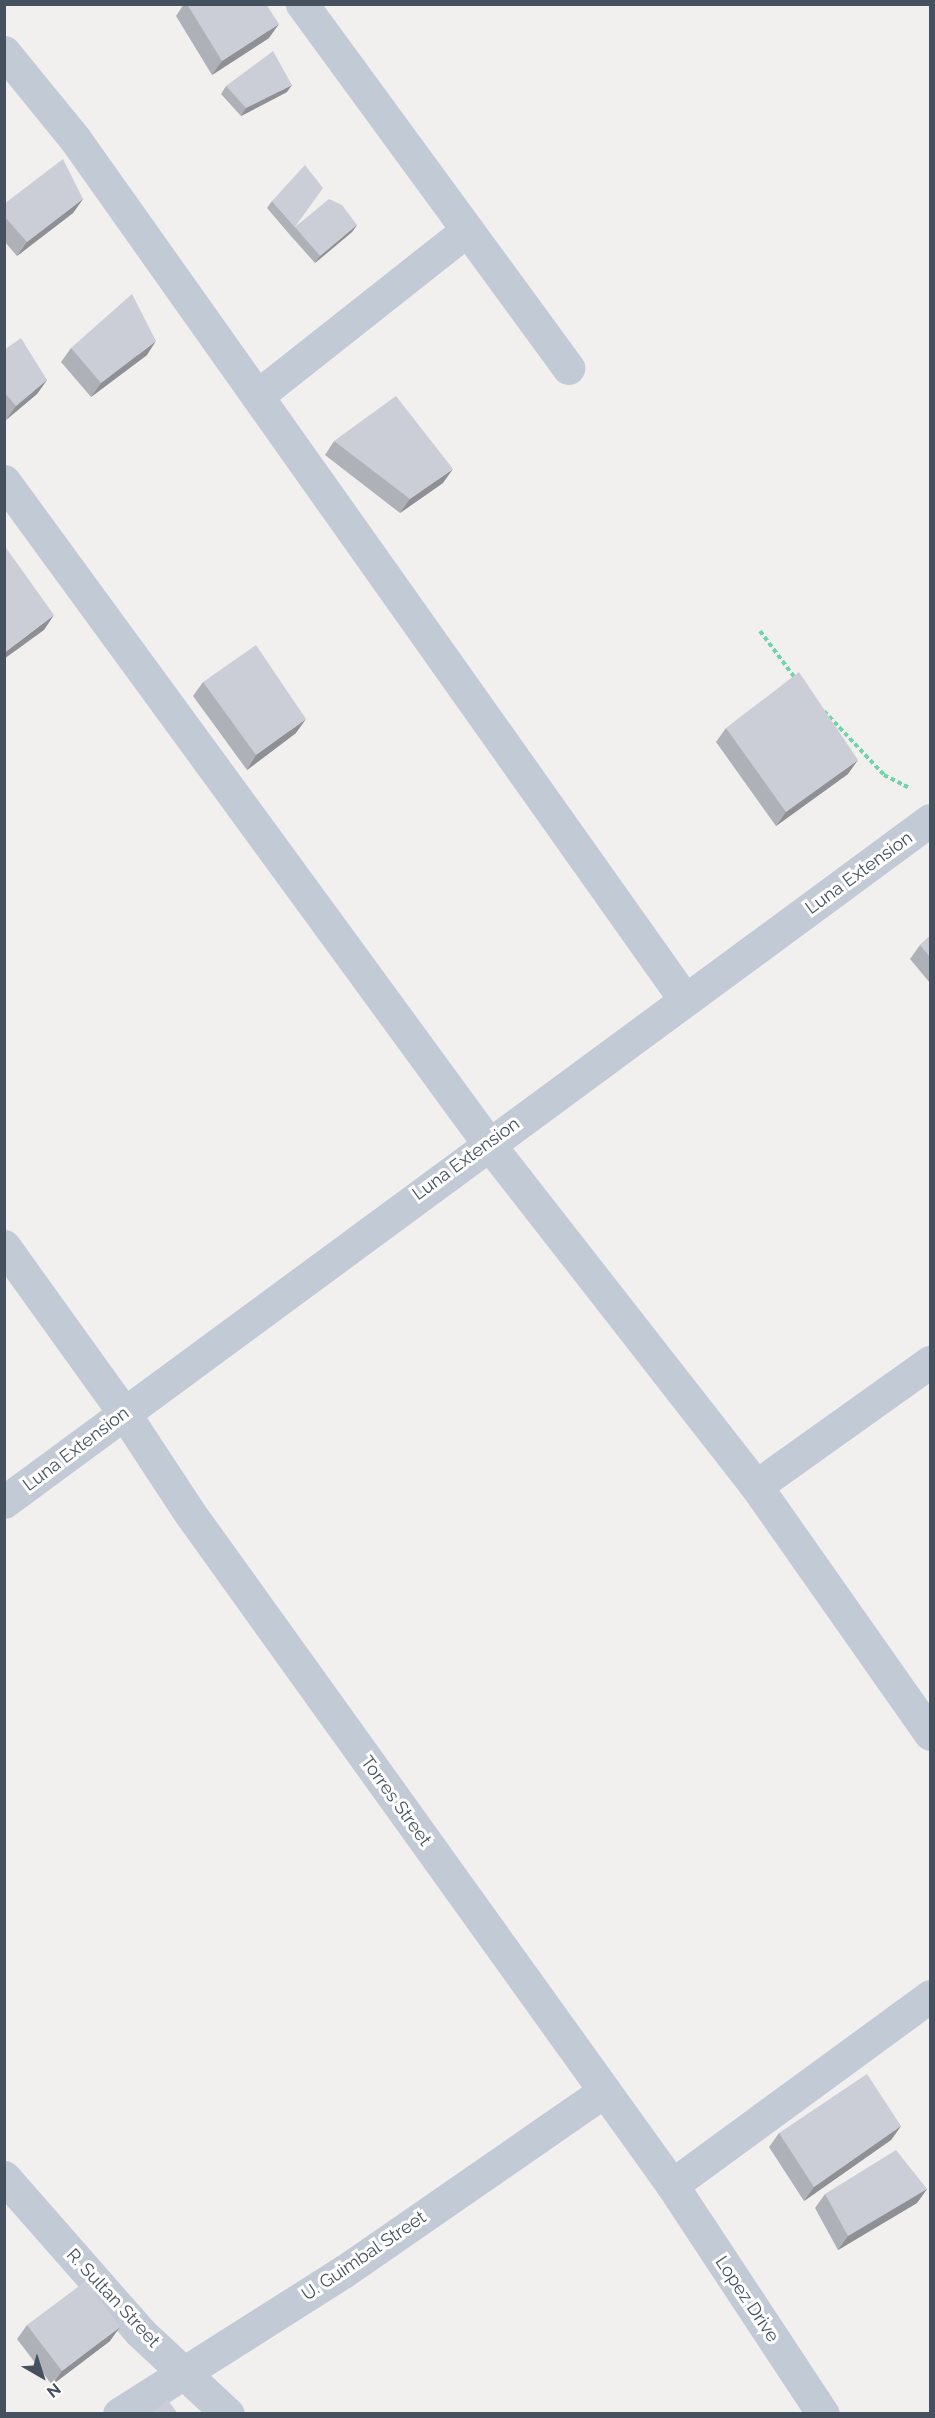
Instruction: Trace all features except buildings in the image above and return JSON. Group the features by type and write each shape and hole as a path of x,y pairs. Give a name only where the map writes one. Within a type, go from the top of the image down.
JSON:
{"street":[{"path":"302,4 568,368"},
{"path":"4,52 75,139 685,1000"},
{"path":"257,396 467,231"},
{"path":"4,481 488,1143 756,1486 930,1734"},
{"name":"Luna Extension","path":"4,1502 685,1000 926,807"},
{"name":"Torres Street","path":"4,1246 124,1413 189,1512 672,2185"},
{"path":"756,1486 930,1362"},
{"path":"672,2185 930,1996"},
{"name":"U. Guimbal Street","path":"119,2414 343,2272 604,2091"},
{"name":"R. Sultan Street","path":"4,2177 140,2332 228,2414"},
{"name":"Lopez Drive","path":"672,2185 823,2414"}],"path":[{"path":"760,631 799,682"},
{"path":"820,707 884,775 926,807"}]}
